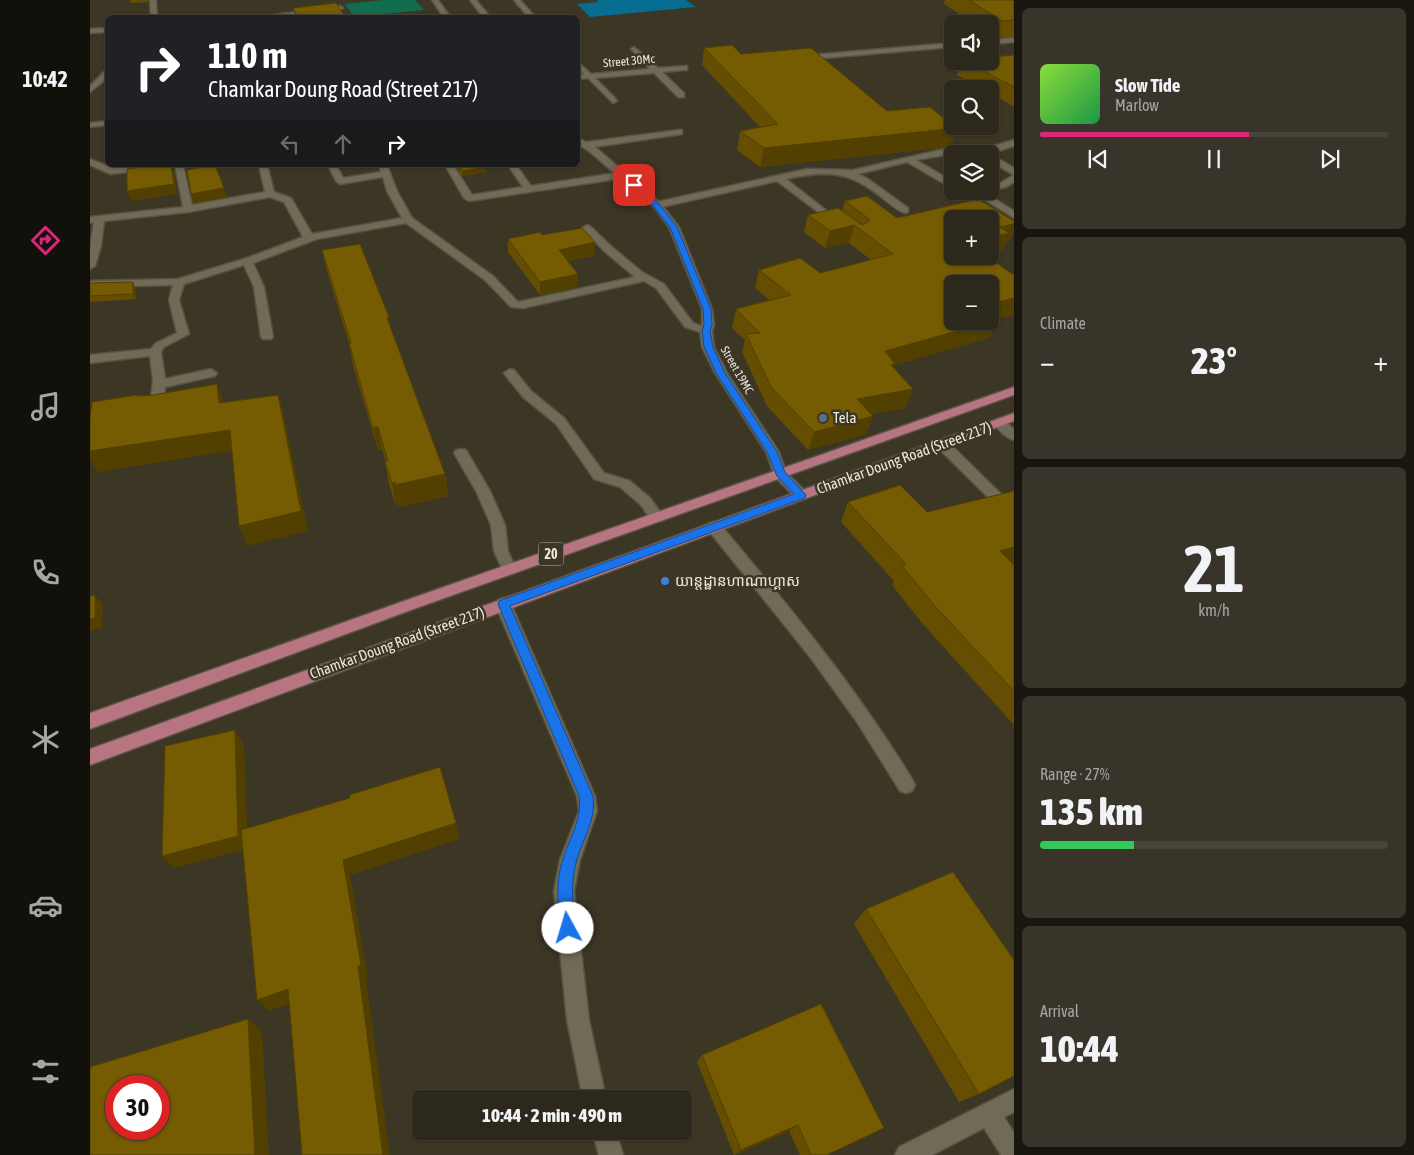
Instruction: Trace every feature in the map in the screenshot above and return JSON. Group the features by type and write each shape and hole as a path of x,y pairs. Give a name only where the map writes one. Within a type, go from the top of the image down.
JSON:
{"main road":[{"name":"Chamkar Doung Road (Street 217)","path":"90,721 1014,391"},
{"name":"Chamkar Doung Road (Street 217)","path":"90,757 1007,420"}],"street":[{"path":"153,0 154,15"},
{"path":"285,15 341,10 334,0"},
{"path":"434,0 446,15"},
{"path":"473,0 486,15"},
{"path":"517,0 530,15"},
{"path":"90,31 105,30"},
{"path":"999,41 1014,40"},
{"path":"790,58 944,46"},
{"path":"634,49 681,95"},
{"path":"580,66 613,101"},
{"name":"Street 30Mc","path":"580,77 684,68"},
{"path":"92,87 105,76"},
{"path":"92,87 105,85"},
{"path":"90,125 105,123"},
{"path":"582,143 679,132"},
{"name":"Street 19MC","path":"582,143 623,175 657,206 674,227 707,309 708,325 706,331 708,347 720,373 772,452 780,474 801,495"},
{"path":"999,149 1014,143"},
{"path":"657,206 815,171 850,174 944,153"},
{"path":"910,160 944,180"},
{"path":"90,162 109,170 131,167"},
{"path":"999,162 1014,172"},
{"path":"179,167 188,209"},
{"path":"264,167 271,194"},
{"path":"333,167 340,181 385,170 392,191 408,220 489,278 515,305 523,305 644,278"},
{"path":"450,167 469,198 623,175"},
{"path":"513,167 529,189"},
{"path":"850,174 865,181 906,210"},
{"path":"999,186 1014,178"},
{"path":"780,179 849,232"},
{"path":"90,266 96,246 95,220 188,209 271,194 288,200 309,238"},
{"path":"990,200 1014,216"},
{"path":"90,284 179,282 247,261 309,238 408,220"},
{"path":"587,228 608,249 644,278 660,286 689,325 706,331"},
{"path":"247,261 259,286 267,337"},
{"path":"90,359 155,352 160,345 183,334 174,300 179,282"},
{"path":"155,352 160,384 157,409 170,409"},
{"path":"510,373 527,394 560,421 599,476 625,484 645,501 657,517"},
{"path":"160,384 211,374"},
{"path":"1007,420 1014,436"},
{"path":"942,444 1001,502 1014,506"},
{"path":"461,453 483,491 498,525 501,551 509,570"},
{"path":"714,527 816,650 887,752 906,785"},
{"path":"503,604 586,796 588,811 570,860 564,891 578,1020 593,1090"},
{"path":"907,1155 1014,1100"},
{"path":"988,1113 1014,1154"},
{"path":"607,1140 611,1155"}],"green space":[{"path":"382,0 415,0 424,10 353,15 345,4"}],"water":[{"path":"597,0 686,0 696,7 590,17 577,4 598,2"}],"building":[{"path":"969,0 1014,0 1014,20 1002,21 999,19 999,15 993,15"},
{"path":"336,3 344,15 296,15 293,8"},
{"path":"732,45 741,54 811,48 887,111 930,107 944,118 944,129 764,148 740,131 778,124 704,48"},
{"path":"1014,55 1014,87 982,70 999,70 999,56"},
{"path":"171,167 174,184 127,191 127,169"},
{"path":"216,167 224,188 191,194 187,170"},
{"path":"459,167 486,167 462,171"},
{"path":"867,196 897,218 980,200 996,210 944,210 944,265 999,265 1014,274 1014,298 999,302 999,275 944,275 944,330 961,330 885,351 895,364 891,365 913,389 857,399 873,416 814,432 771,387 746,334 760,333 736,309 791,295 759,270 800,258 820,273 893,254 854,225 830,231 808,215 838,208 862,225 868,222 869,219 845,201"},
{"path":"999,212 1014,221 1014,224 1000,227 1009,233 999,236"},
{"path":"582,228 595,242 559,250 578,274 540,282 508,239 540,232 542,235"},
{"path":"360,244 389,317 387,318 445,474 395,485 395,482 392,483 385,462 388,461 378,427 373,428 349,343 351,343 322,250"},
{"path":"133,282 133,294 90,296 90,283"},
{"path":"217,384 219,403 278,395 301,511 239,526 230,430 90,451 92,402 137,395 153,395"},
{"path":"900,485 927,512 1014,491 1014,547 1000,551 1014,565 1014,691 933,604 902,566 906,564 848,502"},
{"path":"95,595 95,618 90,619 90,596"},
{"path":"235,730 238,836 162,856 165,746"},
{"path":"440,767 456,823 343,860 361,965 358,966 383,1155 302,1155 288,989 257,1000 241,830 350,798 349,795"},
{"path":"953,872 1014,960 1014,1076 979,1094 866,909"},
{"path":"821,1004 884,1128 827,1155 811,1155 798,1125 741,1150 702,1055"},
{"path":"248,1019 255,1155 90,1155 90,1067"}],"place":[{"name":"Tela","path":"823,418"},
{"name":"យាន្ដដ្ឋានហាណាហ្គាស","path":"665,581"}],"route":[{"path":"568,928 564,891 570,860 588,811 586,796 503,604 801,495 780,474 772,452 720,373 708,347 706,331 708,325 707,309 674,227 657,206 634,185"}]}
